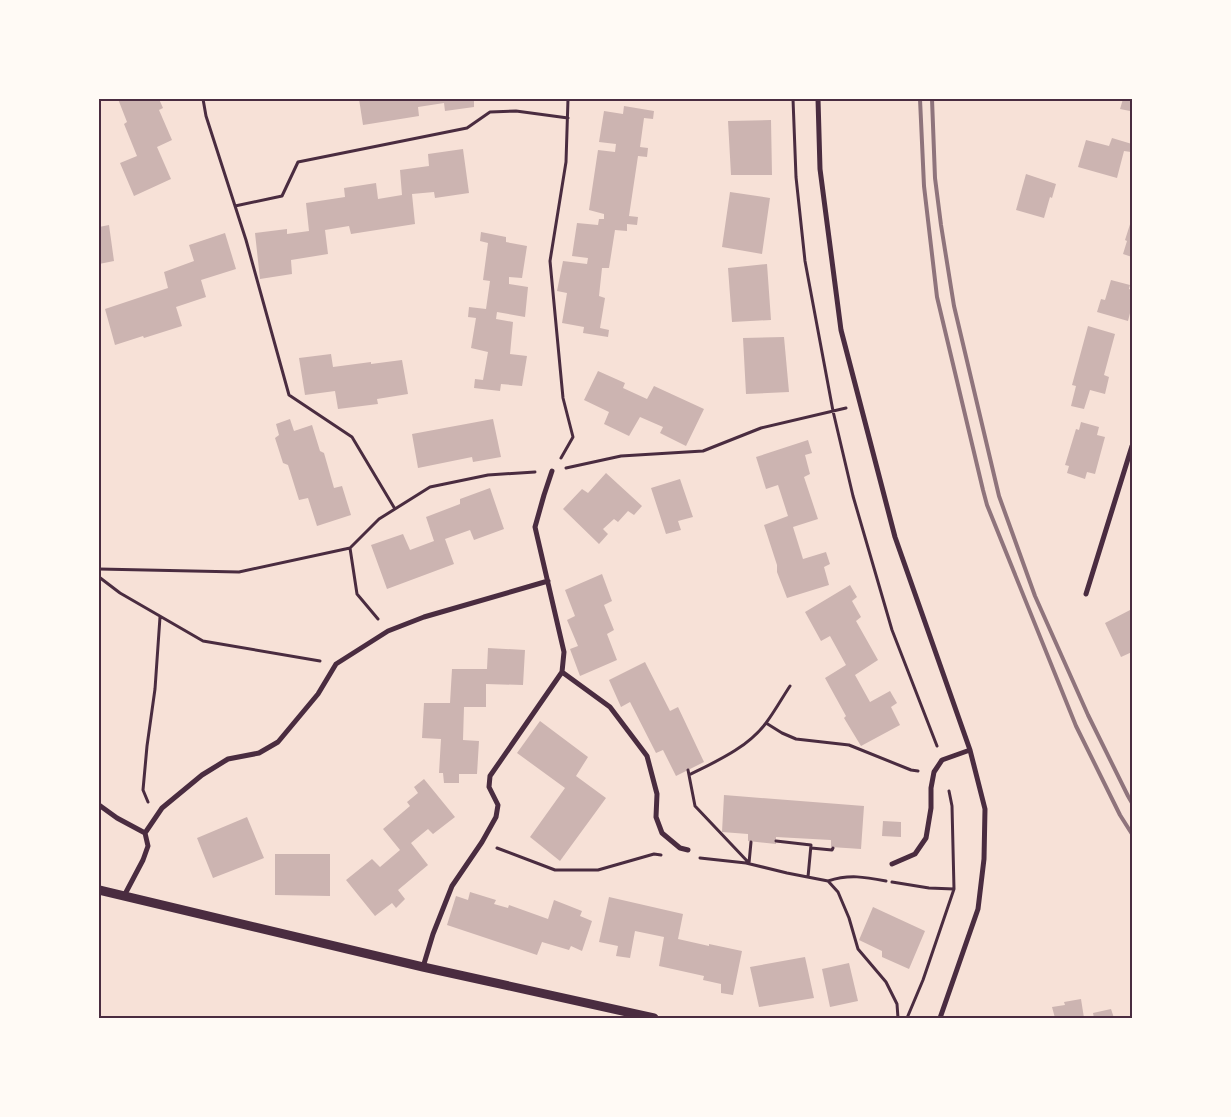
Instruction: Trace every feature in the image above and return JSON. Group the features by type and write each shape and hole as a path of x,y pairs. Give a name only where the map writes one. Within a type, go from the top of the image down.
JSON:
{"street":[{"path":"818,99 820,169 841,330 895,537 970,750 985,809 984,859 978,909 940,1018"},
{"path":"1086,594 1132,446"},
{"path":"423,967 433,934 452,886 496,818 498,805 489,788 490,776 562,672 564,652 536,527 552,471"},
{"path":"124,896 143,860 148,846 145,833 162,808 202,775 228,759 259,752 278,742 318,694 336,664 388,631 424,616 548,581"},
{"path":"562,672 610,707 647,756 657,794 656,817 662,833 680,848 688,850"},
{"path":"892,864 915,854 926,838 934,772 942,760 970,750"},
{"path":"99,805 117,818 145,833"},
{"path":"99,890 423,967 654,1018"}],"path":[{"path":"203,99 206,116 248,249 289,395 352,437 395,509"},
{"path":"552,471 574,437 563,398 550,262 566,162 568,99"},
{"path":"793,99 796,177 805,261 833,411 853,496 892,630 942,760 952,806 954,889 923,980 907,1018"},
{"path":"235,206 282,196 298,162 467,128 490,112 516,111 568,118"},
{"path":"99,569 239,572 350,548 379,518 430,487 488,475 552,471 621,456 703,451 761,428 860,405"},
{"path":"350,548 357,594 388,631"},
{"path":"99,577 120,593 203,641 336,664"},
{"path":"154,819 143,790 155,689 160,616"},
{"path":"689,775 732,753 753,738 790,686"},
{"path":"766,722 782,733 796,739 849,745 911,770 934,772"},
{"path":"688,770 695,806 749,863"},
{"path":"776,841 811,845 811,848 832,850 833,848"},
{"path":"482,842 555,870 598,870 654,854 663,855"},
{"path":"749,863 751,842"},
{"path":"808,877 811,848"},
{"path":"700,858 749,863 786,873 828,881 839,877 858,876 929,888 954,889"},
{"path":"828,881 838,892 849,918 858,949 886,982 897,1004 898,1018"}],"building":[{"path":"118,99 159,99 163,108 159,110 172,140 157,147 171,179 134,196 120,163 137,156 124,124 127,122"},
{"path":"359,99 474,99 474,107 445,111 444,103 418,107 419,116 363,125"},
{"path":"1123,99 1132,99 1130,111 1120,109"},
{"path":"624,106 654,111 653,119 644,118 640,147 648,148 647,157 638,156 629,216 638,217 637,225 627,224 627,231 615,230 609,268 602,268 599,296 605,298 600,328 609,330 608,337 583,333 584,327 562,323 567,293 557,291 563,261 587,264 588,258 572,256 577,223 598,225 599,219 604,219 604,214 589,210 598,150 615,152 616,144 599,142 604,111 623,114"},
{"path":"771,120 772,175 731,175 728,121"},
{"path":"1112,138 1132,144 1131,152 1124,151 1117,178 1078,167 1086,140 1109,146"},
{"path":"463,149 469,193 435,198 434,192 412,194 415,224 351,234 349,226 325,230 328,254 291,260 292,274 260,279 255,233 287,229 287,234 309,231 306,203 345,197 344,188 376,183 378,199 402,195 400,170 429,166 428,154"},
{"path":"1026,174 1056,184 1044,218 1016,210"},
{"path":"730,192 770,198 762,254 722,247"},
{"path":"1132,218 1132,257 1123,254"},
{"path":"109,225 114,261 99,264 99,227"},
{"path":"481,232 506,237 506,242 527,246 522,278 509,277 509,284 528,287 525,317 497,312 496,319 513,322 510,354 527,356 522,386 501,384 500,391 474,388 475,379 483,380 488,352 471,348 476,318 468,317 469,307 486,309 490,281 483,280 488,243 480,241"},
{"path":"225,233 236,269 201,280 206,297 176,307 182,326 115,345 105,309 168,288 164,272 194,261 189,245"},
{"path":"767,264 771,320 732,322 728,268"},
{"path":"1111,280 1130,285 1132,305 1128,321 1097,312 1101,299 1105,300"},
{"path":"1088,326 1115,334 1104,375 1109,377 1105,394 1090,390 1084,409 1071,406 1076,386 1072,385"},
{"path":"784,337 789,392 746,394 743,338"},
{"path":"331,354 333,367 402,360 408,394 377,399 378,404 338,409 335,391 305,395 299,358"},
{"path":"598,371 625,383 623,388 647,399 654,386 704,409 686,446 660,433 663,427 640,417 629,436 604,424 609,412 584,400"},
{"path":"290,419 294,431 312,425 320,451 324,453 334,488 342,486 351,515 317,526 308,498 299,500 288,465 283,463 275,438 279,435 276,424"},
{"path":"493,419 501,457 473,462 472,457 418,468 412,434"},
{"path":"1081,422 1099,427 1097,435 1105,437 1095,474 1087,472 1085,479 1067,473 1069,466 1065,465 1076,429 1079,430"},
{"path":"808,440 812,453 805,455 810,474 804,477 818,519 793,527 803,559 826,552 830,564 824,567 829,585 787,598 777,572 777,565 764,525 788,516 778,485 766,489 756,457"},
{"path":"606,473 642,506 634,515 628,511 618,522 614,519 603,529 608,534 599,544 563,509 582,489 588,493"},
{"path":"680,479 693,517 678,521 681,530 666,534 651,488"},
{"path":"490,488 504,529 474,540 470,530 445,539 454,564 387,589 371,545 403,534 410,550 434,541 426,517 460,504 460,499"},
{"path":"602,574 612,601 604,605 614,630 607,634 617,660 580,676 570,649 578,646 567,620 575,616 565,590"},
{"path":"850,585 857,597 852,601 861,617 856,621 878,660 855,675 870,702 890,691 897,703 891,707 900,725 861,746 844,718 846,716 825,678 846,665 830,636 821,641 805,612"},
{"path":"1132,609 1132,652 1121,657 1105,623"},
{"path":"488,648 525,650 523,685 486,684 486,707 464,707 463,740 479,741 477,774 459,774 459,783 444,783 443,773 439,773 441,739 422,738 424,703 450,703 452,669 487,669"},
{"path":"645,662 670,711 678,707 704,762 676,776 663,750 656,753 630,702 621,707 609,680"},
{"path":"540,721 588,757 576,776 606,798 560,861 530,837 565,788 517,753"},
{"path":"424,779 455,817 433,834 428,829 411,843 428,865 398,890 405,899 396,908 392,903 375,916 346,880 372,859 380,867 400,850 383,829 410,806 407,802 418,793 414,787"},
{"path":"724,795 864,806 861,849 831,847 831,840 776,837 776,844 748,841 748,834 722,832"},
{"path":"247,817 264,858 213,878 197,838"},
{"path":"883,821 901,822 901,837 882,836"},
{"path":"275,854 330,854 330,896 275,895"},
{"path":"470,892 496,900 494,904 508,908 509,905 548,919 554,900 582,911 580,916 592,921 582,951 571,946 569,950 542,942 537,955 447,925 456,896 468,900"},
{"path":"609,897 683,914 678,939 742,951 733,995 721,993 721,984 703,980 704,976 659,966 664,937 635,931 630,958 616,956 618,946 599,942"},
{"path":"873,907 925,931 909,969 882,957 882,951 859,940"},
{"path":"805,957 814,998 759,1007 750,967"},
{"path":"849,963 858,1001 830,1007 822,969"},
{"path":"1081,999 1084,1018 1055,1018 1052,1007 1065,1005 1064,1002"},
{"path":"1111,1009 1114,1018 1094,1018 1093,1013"}],"railway":[{"path":"920,99 924,186 937,297 987,505 1076,726 1120,815 1132,834"},
{"path":"932,99 935,178 954,306 999,496 1035,596 1088,715 1132,803"}]}
